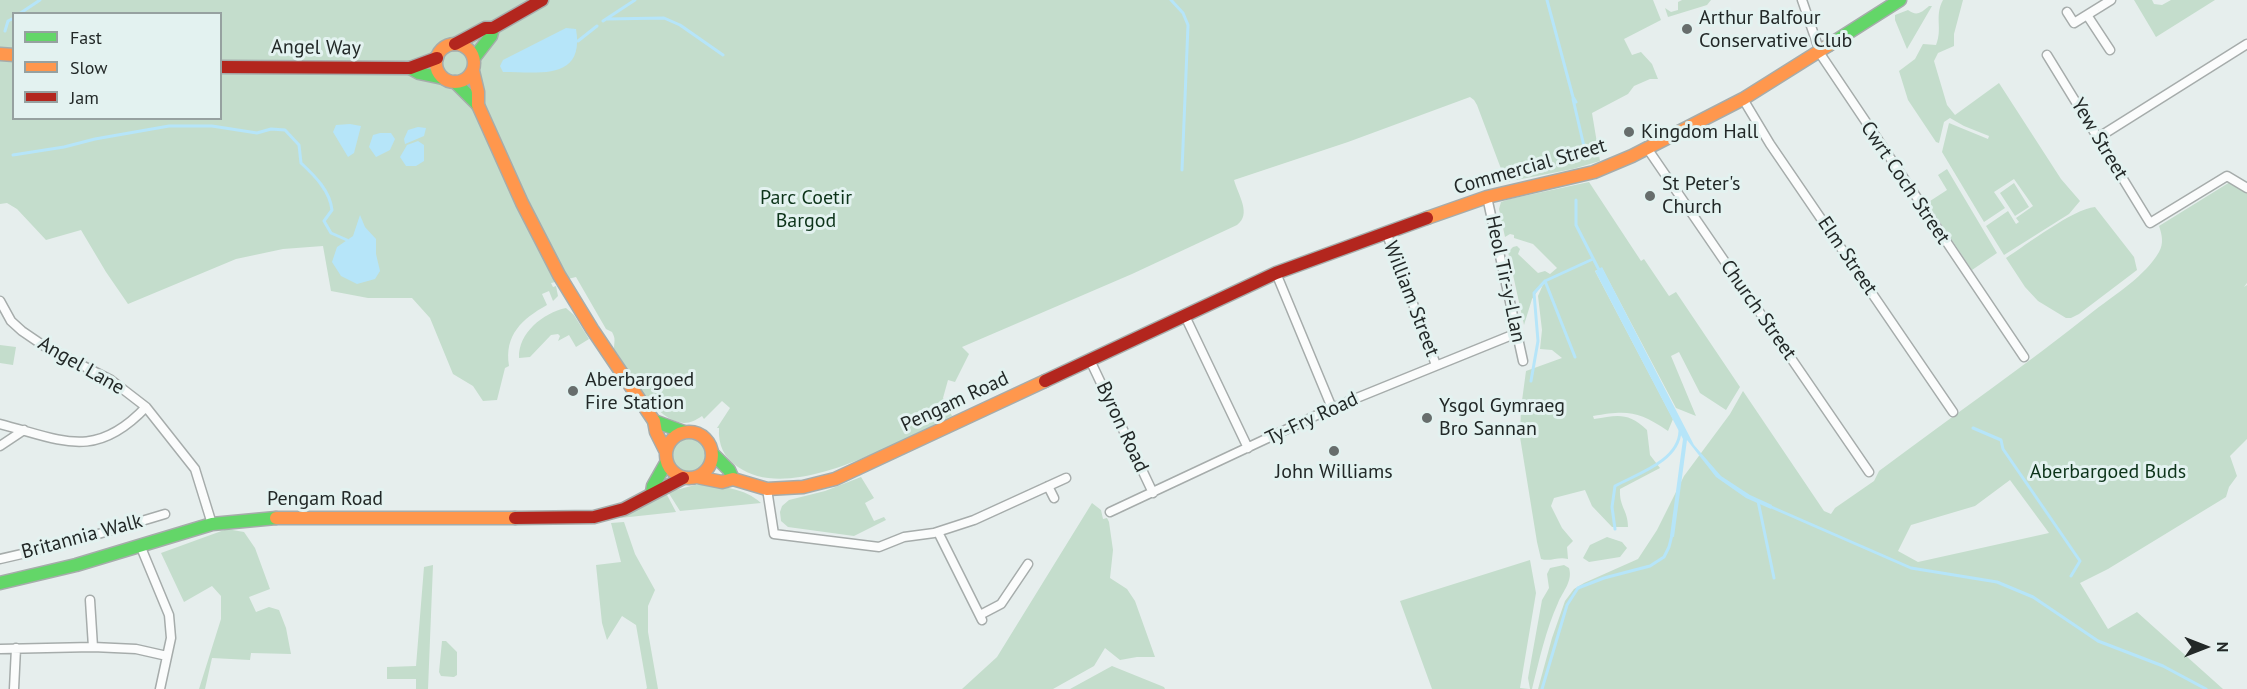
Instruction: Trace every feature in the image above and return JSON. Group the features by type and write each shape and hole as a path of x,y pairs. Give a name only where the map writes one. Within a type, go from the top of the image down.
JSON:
{"main road":[{"path":"478,105 437,69 437,58 444,48 485,28 493,28 542,0"},
{"name":"Commercial Street","path":"1185,316 1276,273 1386,232 1487,197 1594,172 1743,99 1900,0"},
{"path":"449,80 466,79 491,36 493,28"},
{"path":"455,44 467,48 473,64 478,105 515,191 572,296 654,421 671,471 683,478 697,477 708,470 712,453"},
{"name":"Angel Way","path":"222,67 410,68 437,58"},
{"name":"Angel Way","path":"410,68 419,73 449,80"},
{"name":"Pengam Road","path":"697,477 722,482 733,479 767,489 803,487 835,479 1185,316"},
{"path":"654,421 705,438 712,453 729,470 733,479"},
{"path":"652,492 672,439 684,432"},
{"name":"Pengam Road","path":"0,583 76,565 212,524 273,518 594,517 624,509 652,492 659,492 683,478"}],"street":[{"name":"Cwrt Coch Street","path":"1802,0 1819,50 1846,95 2024,357"},
{"path":"2067,12 2074,23 2111,0"},
{"path":"2087,15 2110,50"},
{"path":"2099,137 2247,44"},
{"name":"Yew Street","path":"2047,55 2150,223 2228,176 2247,188"},
{"name":"Elm Street","path":"1743,99 1770,144 1953,412"},
{"name":"Church Street","path":"1647,148 1869,472"},
{"name":"Heol Tir-y-Llan","path":"1487,197 1523,361"},
{"name":"William Street","path":"1386,232 1436,365"},
{"path":"1276,273 1332,408"},
{"name":"Angel Lane","path":"0,301 11,321 22,331 44,346 111,380 146,407 195,469 212,524"},
{"path":"1185,316 1248,448"},
{"name":"Ty-Fry Road","path":"1110,512 1332,408 1517,333"},
{"name":"Byron Road","path":"1090,360 1153,493"},
{"path":"0,424 64,441 85,443 102,440 119,430 146,407"},
{"path":"0,446 24,430"},
{"path":"767,489 774,534 879,547 904,537 938,532 974,520 1066,478"},
{"path":"1048,486 1054,498"},
{"name":"Britannia Walk","path":"0,559 65,544 165,514"},
{"path":"938,532 981,617 1000,604 1028,564"},
{"path":"140,545 170,615 172,626 160,689"},
{"path":"90,600 93,647"},
{"path":"0,649 93,647 136,650 167,656"},
{"path":"14,689 16,648"}],"green space":[{"name":"Parc Coetir Bargod","path":"0,0 1653,0 1661,20 1624,39 1632,55 1641,52 1652,64 1658,79 1650,79 1634,86 1628,94 1592,113 1600,161 1573,169 1506,182 1477,105 1470,97 1348,142 1234,180 1244,210 1241,221 1237,225 1132,274 962,347 969,354 955,382 948,380 943,398 952,416 846,465 816,474 787,478 761,477 738,467 729,460 721,445 719,428 717,428 730,408 722,401 704,419 702,416 687,423 674,421 654,406 614,349 612,332 606,329 576,277 551,283 553,287 556,286 558,296 553,301 549,291 542,294 547,305 523,322 512,337 509,345 509,366 505,368 497,400 483,401 473,386 453,374 430,318 412,298 368,298 331,291 323,246 283,249 236,259 128,304 81,230 46,240 17,209 7,203 0,204"},
{"path":"1711,0 1707,5 1668,17 1665,8 1671,12 1678,10 1678,2"},
{"path":"1943,0 1963,0 1954,34 1954,46 1938,53 1934,61 1947,105 1955,115 1999,83 2061,179 2080,201 2069,214 2004,255 1986,226 2008,211 2016,224 2019,222 2016,218 2033,206 2014,179 1994,192 2005,208 1984,222 1942,152 1949,123 1988,139 1989,136 1950,118 1944,122 1939,143 1936,142 1908,100 1899,71 1915,59 1923,44 1936,45 1939,33 1939,12"},
{"path":"2134,0 2152,0 2154,4 2162,5 2171,0 2215,0 2156,37"},
{"path":"1932,6 1907,49 1895,15 1908,10 1919,13"},
{"path":"1947,169 1997,253 1972,270 1927,203 1947,190 1938,175"},
{"path":"1589,182 1641,261 1644,259 1669,296 1676,292 1740,387 1726,410 1700,393 1679,352 1671,356 1696,416 1676,408 1602,268 1595,271 1673,419 1668,431 1649,419 1632,414 1615,413 1593,416 1594,419 1622,416 1640,424 1647,430 1650,455 1660,468 1620,489 1628,527 1612,527 1592,506 1585,490 1554,498 1551,506 1562,528 1573,541 1567,547 1568,559 1545,560 1541,559 1537,542 1520,437 1521,408 1526,371 1562,358 1552,350 1540,349 1542,330 1538,296 1545,280 1532,299 1524,325 1508,252 1517,246 1520,249 1518,254 1538,273 1545,271 1550,274 1557,268 1533,244 1514,238 1514,235 1510,234 1505,237 1499,209 1501,202 1510,199"},
{"name":"Aberbargoed Buds","path":"2230,182 2247,192 2247,283 2244,287 2247,285 2247,439 2230,456 2237,476 2229,487 2226,497 2108,569 2080,583 2108,629 2137,612 2223,689 1538,689 1565,601 1574,589 1584,583 1638,559 1657,530 1684,476 1730,414 1743,391 1824,511 1831,514 1835,508 1874,481 1879,471 2138,277 2161,249 2162,239 2159,226","holes":["2010,480 2049,533 1918,562 1898,551 1911,525 1975,506"]},
{"path":"2014,183 2029,207 2015,216 2000,193"},
{"path":"2095,207 2134,257 2137,270 2079,314 2066,318 2038,301 2025,287 2006,258 2062,221"},
{"path":"566,308 574,315 589,339 576,347 569,335 558,341 560,336 558,334 551,335 530,357 519,358 523,340 534,325 549,314"},
{"path":"0,345 16,347 13,365 0,363"},
{"path":"689,439 701,444 706,456 701,468 689,473 677,468 672,456 677,444"},
{"path":"861,477 874,498 865,503 874,521 884,517 886,520 854,536 788,527 781,521 782,506 789,500 825,491"},
{"path":"699,484 740,491 761,503 680,511 668,492"},
{"path":"666,493 676,512 620,518"},
{"path":"1092,503 1101,510 1103,519 1107,518 1109,522 1113,550 1110,578 1127,589 1135,601 1155,657 1120,660 1105,648 1094,666 1053,689 962,689 997,657"},
{"path":"624,522 635,554 655,590 648,606 648,632 658,689 646,689 636,625 622,616 607,640 602,623 596,565 621,562 611,523"},
{"path":"227,529 244,532 255,548 270,589 249,597 256,612 269,607 279,610 286,628 291,654 251,653 250,660 212,658 205,689 199,689 221,619 221,596 212,586 184,602 161,553"},
{"path":"1607,537 1622,542 1627,548 1620,557 1589,562 1583,558 1590,545"},
{"path":"1530,560 1536,593 1520,688 1529,689 1432,689 1400,601"},
{"path":"433,565 428,689 416,689 416,679 387,679 387,667 416,666 424,567"},
{"path":"1564,565 1569,568 1569,582 1550,623 1532,689 1530,689 1528,678 1542,600 1549,588 1547,574 1550,568"},
{"path":"442,641 446,641 457,652 457,675 454,677 441,676 439,672"},
{"path":"1112,666 1164,687 1165,689 1070,689"}],"water":[{"path":"566,28 576,29 577,46 573,58 566,65 544,72 503,72 500,66 503,60"},
{"path":"336,125 361,126 354,153 348,157 333,132"},
{"path":"418,127 426,128 424,136 405,144 404,139 408,130"},
{"path":"391,133 395,139 390,150 376,157 369,147 373,135"},
{"path":"418,141 424,145 424,161 416,166 406,166 400,157 407,145"},
{"path":"360,215 365,227 376,239 376,254 380,271 375,279 357,284 341,276 332,262 337,247 353,236"},
{"path":"1602,267 1694,445 1721,476 1750,495 1772,505 1771,509 1746,498 1716,477 1687,440 1674,537 1670,536 1683,439 1595,271"}],"waterway":[{"path":"22,12 40,0"},
{"path":"603,21 635,0"},
{"path":"1171,0 1183,13 1188,25 1182,170"},
{"path":"1547,0 1576,102"},
{"path":"607,19 664,18 680,25 723,55"},
{"path":"5,31 8,21 12,19"},
{"path":"578,41 597,26"},
{"path":"1573,99 1586,155"},
{"path":"13,155 169,126 212,126 257,133 271,129 285,130 299,145 301,163 328,196 332,210 324,221 331,233 347,240"},
{"path":"1576,200 1576,225 1599,270"},
{"path":"1531,381 1538,341 1534,293 1545,281 1593,259"},
{"path":"1545,281 1575,357"},
{"path":"1973,428 2001,440 2003,449 2080,561 2071,576"},
{"path":"1615,529 1612,507 1615,486 1665,458 1673,451 1680,431"},
{"path":"1758,501 1774,578"},
{"path":"1769,506 1911,568 1997,582 2033,597 2098,641 2163,666 2206,689"},
{"path":"1542,689 1567,605 1578,588 1604,578 1650,566 1664,557 1672,535"}],"traffic: fast":[{"path":"1829,45 1900,0"},
{"path":"474,58 491,36 493,28"},
{"path":"410,68 419,73 443,78"},
{"path":"455,82 478,105"},
{"path":"654,421 684,432"},
{"path":"712,453 729,470 733,479"},
{"path":"652,492 666,463"},
{"path":"0,583 76,565 212,524 276,518"}],"traffic: slow":[{"path":"455,44 462,45 468,50 473,56 474,63 473,70 468,76 462,81 455,82 448,81 442,76 437,70 436,63 437,56 442,50 448,45 455,44"},
{"path":"1427,218 1487,197 1594,172 1632,156 1743,99 1829,45"},
{"path":"0,54 12,55"},
{"path":"473,71 478,92 478,105 522,203 559,275 654,421 656,432 666,452"},
{"path":"697,477 722,482 733,479 767,489 803,487 835,479 1045,381"},
{"path":"689,432 698,433 706,438 711,446 712,455 711,464 706,472 698,477 689,478 680,477 672,472 667,464 666,455 667,446 672,438 680,433 689,432"},
{"path":"276,518 515,518"}],"traffic: jam":[{"path":"455,44 485,28 493,28 542,0"},
{"path":"222,67 410,68 437,58"},
{"path":"1045,381 1276,273 1427,218"},
{"path":"515,518 594,517 624,509 683,478"}],"place":[{"name":"Arthur Balfour Conservative Club","path":"1687,29"},
{"name":"Kingdom Hall","path":"1629,132"},
{"name":"St Peter's Church","path":"1650,196"},
{"name":"Aberbargoed Fire Station","path":"573,391"},
{"name":"Ysgol Gymraeg Bro Sannan","path":"1427,418"},
{"name":"John Williams","path":"1334,451"}]}
